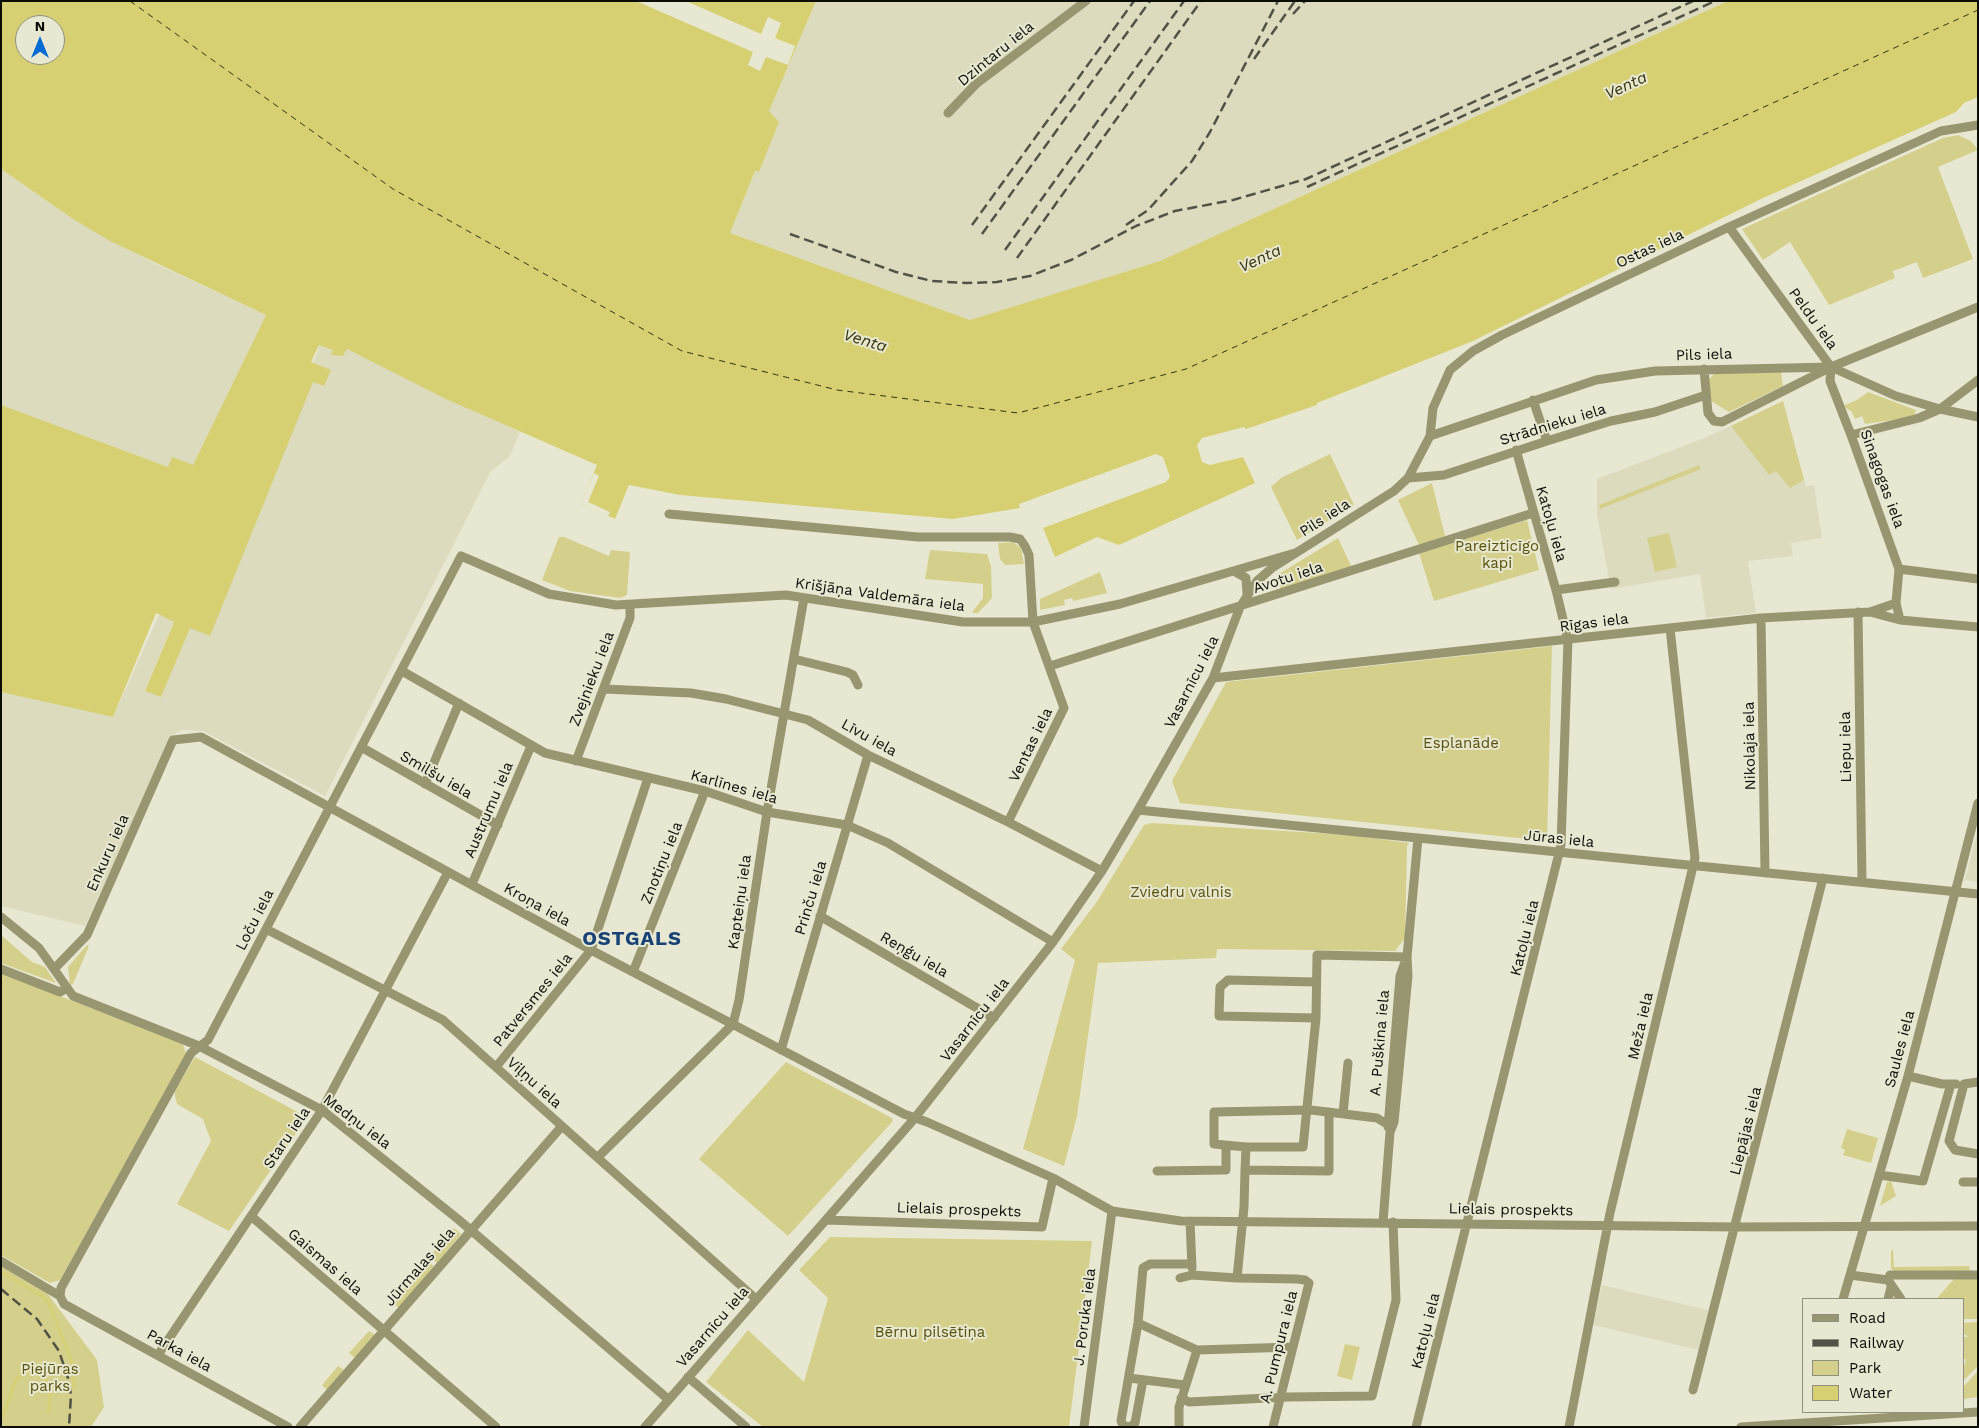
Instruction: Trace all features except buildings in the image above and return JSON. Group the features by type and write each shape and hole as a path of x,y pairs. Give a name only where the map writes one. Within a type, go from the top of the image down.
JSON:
{"street":[{"name":"Dzintaru iela","path":"948,113 976,84 1086,1"},
{"name":"Ostas iela","path":"1408,478 1430,436 1433,408 1450,370 1473,351 1511,330 1729,227 1941,131 1977,128"},
{"name":"Peldu iela","path":"1729,227 1831,367 1896,396 1940,409 1978,417"},
{"name":"Pils iela","path":"1430,436 1596,380 1655,371 1831,367 1978,307"},
{"path":"1704,369 1708,413 1714,421 1722,422 1831,367"},
{"name":"Sinagogas iela","path":"1831,367 1830,381 1899,569 1896,603 1900,620"},
{"path":"1851,435 1918,418 1940,409 1978,380"},
{"name":"Strādnieku iela","path":"1408,478 1444,475 1547,440 1611,421 1655,412 1706,394"},
{"path":"1533,400 1547,440"},
{"name":"Katoļu iela","path":"1416,1427 1560,853 1568,640 1556,590 1516,450"},
{"name":"Pils iela","path":"1257,581 1272,568 1394,491 1408,478"},
{"name":"Ventas iela","path":"669,514 918,537 966,539 1010,537 1020,539 1026,546 1029,555 1033,622 1064,708 1008,822"},
{"name":"Avotu iela","path":"1050,666 1533,514"},
{"name":"Krišjāņa Valdemāra iela","path":"461,556 550,594 573,600 630,606 778,594 962,622 1033,622 1120,604 1295,553"},
{"name":"Loču iela","path":"61,1292 191,1053 208,1040 461,556"},
{"path":"1899,569 1978,579"},
{"path":"1234,571 1246,578 1247,595"},
{"name":"Vasarnīcu iela","path":"649,1425 668,1399 914,1119 1053,942 1102,871 1213,678 1240,607 1257,581"},
{"path":"1556,590 1615,582"},
{"name":"Kapteiņu iela","path":"598,1157 732,1024 739,1000 767,812 804,598"},
{"path":"1870,612 1896,603"},
{"name":"Zvejnieku iela","path":"576,761 630,618 630,606"},
{"name":"Liepu iela","path":"1858,612 1862,882"},
{"name":"Rīgas iela","path":"1213,678 1761,618 1870,612 1900,620 1978,627"},
{"name":"Nikolaja iela","path":"1761,618 1765,873"},
{"name":"Meža iela","path":"1569,1427 1608,1225 1695,858 1670,628"},
{"path":"794,659 847,672 853,675 858,685"},
{"name":"Karlīnes iela","path":"402,671 545,753 705,792 767,812 847,825 888,843 1053,942"},
{"name":"Līvu iela","path":"604,688 691,693 785,713 808,720 868,755 1008,822 1102,871"},
{"path":"425,784 459,703"},
{"name":"Kroņa iela","path":"173,740 201,737 591,950 914,1119"},
{"name":"Enkuru iela","path":"55,968 87,935 173,740"},
{"name":"Austrumu iela","path":"472,884 531,746"},
{"name":"Smilšu iela","path":"361,747 498,825"},
{"name":"Prinču iela","path":"781,1050 868,755"},
{"name":"Patversmes iela","path":"496,1067 591,950 648,778"},
{"name":"Znotiņu iela","path":"633,972 705,792"},
{"name":"Saules iela","path":"1842,1298 1908,1076 1978,803"},
{"name":"Jūras iela","path":"1138,810 1978,894"},
{"name":"A. Puškina iela","path":"1383,1222 1400,976 1407,957 1418,838"},
{"name":"Staru iela","path":"158,1355 322,1110 448,872"},
{"name":"Liepājas iela","path":"1693,1390 1736,1227 1823,878"},
{"name":"Reņģu iela","path":"820,916 994,1018"},
{"name":"Medņu iela","path":"1,917 39,948 55,968 67,988 80,1000 199,1046 322,1110 471,1230 668,1399"},
{"name":"Viļņu iela","path":"266,929 443,1020 756,1299"},
{"path":"1388,1128 1377,1118 1329,1112 1306,1110 1214,1112 1214,1144 1226,1146 1303,1146 1306,1110 1316,1018 1317,955 1407,957"},
{"path":"1,969 60,992 67,988"},
{"path":"1316,982 1228,980 1220,987 1219,1016 1316,1018"},
{"path":"1343,1114 1348,1063"},
{"path":"1908,1076 1942,1084 1978,1082"},
{"path":"1879,1175 1924,1181 1951,1084"},
{"path":"1964,1084 1949,1141 1955,1150 1978,1154"},
{"path":"1245,1170 1329,1172 1329,1112"},
{"name":"Lielais prospekts","path":"914,1119 927,1122 1053,1178 1112,1210 1147,1217 1190,1221 1736,1227 1978,1226"},
{"name":"Jūrmalas iela","path":"300,1427 562,1126"},
{"path":"1157,1171 1226,1170 1226,1146"},
{"path":"1180,1278 1192,1275 1237,1278 1243,1221 1246,1146"},
{"name":"Lielais prospekts","path":"826,1220 1042,1227 1053,1178"},
{"path":"1963,1182 1978,1182"},
{"name":"J. Poruka iela","path":"1084,1427 1112,1210"},
{"name":"Gaismas iela","path":"251,1216 496,1427"},
{"path":"1190,1221 1192,1275"},
{"path":"1181,1398 1189,1402 1372,1396 1396,1300 1393,1222"},
{"name":"Parka iela","path":"1,1261 61,1292 64,1304 288,1427"},
{"path":"1143,1380 1136,1424 1129,1427 1123,1426 1121,1421 1138,1322 1143,1268 1150,1264 1192,1264"},
{"path":"1850,1275 1890,1284 1900,1298"},
{"path":"1888,1298 1890,1275 1978,1275"},
{"name":"A. Pumpura iela","path":"1237,1278 1297,1279 1305,1280 1309,1283 1294,1348 1272,1427"},
{"path":"1138,1322 1197,1350 1294,1348"},
{"path":"1179,1427 1181,1398 1197,1350"},
{"path":"688,1377 746,1427"},
{"path":"1129,1378 1185,1385"},
{"path":"1964,1412 1978,1412"},
{"path":"1741,1427 1802,1424 1903,1414 1940,1413"}],"shaded area":[{"path":"816,1 1728,1 1160,261 970,320 730,233 755,171 759,172 779,122 769,111"},
{"path":"1,169 73,219 152,262 266,315 193,465 168,467 1,407"},
{"path":"320,345 334,350 331,355 343,356 347,349 520,432 510,456 491,471 325,796 203,731 182,730 173,735 85,926 1,906 1,692 113,717 159,615 174,621 145,690 161,697 190,627 210,635"},
{"path":"1783,401 1806,487 1814,485 1822,538 1791,543 1793,556 1748,561 1756,613 1706,618 1700,574 1611,589 1597,515 1597,479 1707,437"},
{"path":"1978,829 1978,882 1965,880"},
{"path":"1602,1285 1708,1310 1699,1350 1593,1325"}],"green space":[{"path":"1958,135 1971,141 1978,150 1938,167 1973,259 1923,278 1917,262 1893,271 1895,278 1829,305 1790,242 1763,260 1742,229 1943,138"},
{"path":"1781,372 1783,386 1729,412 1711,401 1708,380 1715,373"},
{"path":"1868,392 1916,410 1914,417 1865,424 1862,416 1855,419 1852,412 1843,406 1857,400"},
{"path":"1783,401 1804,480 1790,488 1776,471 1769,475 1731,426"},
{"path":"1330,454 1354,505 1297,540 1271,487 1281,478"},
{"path":"1699,465 1701,469 1600,509 1599,505"},
{"path":"1432,483 1445,536 1419,545 1398,500"},
{"name":"Pareizticīgo kapi","path":"1527,520 1539,570 1434,601 1419,553"},
{"path":"1669,533 1677,567 1655,572 1647,538"},
{"path":"559,537 564,537 609,556 611,550 630,552 627,595 620,598 570,591 542,580"},
{"path":"1338,538 1352,568 1282,592 1277,575"},
{"path":"1013,542 1021,548 1024,564 1005,565 1000,559 998,543"},
{"path":"930,550 987,554 991,566 992,598 978,613 973,613 973,611 983,598 983,584 925,579"},
{"path":"1100,572 1107,593 1073,601 1072,598 1064,600 1065,605 1040,610 1040,599"},
{"name":"Esplanāde","path":"1552,646 1547,841 1180,803 1172,781 1226,682"},
{"name":"Zviedru valnis","path":"1152,823 1351,835 1409,843 1407,846 1405,938 1395,951 1217,949 1216,958 1098,963 1077,1116 1064,1166 1023,1149 1075,960 1061,949 1096,903 1144,825"},
{"path":"1,935 32,962 45,967 56,983 1,963"},
{"path":"87,945 89,946 73,984 70,985 68,967"},
{"path":"1,973 183,1044 186,1054 60,1280 50,1283 1,1255"},
{"path":"195,1057 307,1117 229,1231 177,1204 211,1141 203,1119 177,1104 175,1096 175,1091"},
{"path":"786,1062 892,1118 893,1121 788,1236 699,1159"},
{"path":"1847,1129 1878,1138 1871,1163 1843,1155 1845,1150 1841,1148"},
{"path":"1891,1181 1896,1196 1880,1206 1887,1182"},
{"path":"454,1228 461,1234 437,1263 429,1257"},
{"name":"Bērnu pilsētiņa","path":"830,1237 1092,1241 1069,1427 763,1427 706,1382 748,1330 804,1382 828,1298 799,1270"},
{"path":"1893,1249 1894,1267 1969,1266 1970,1271 1897,1274 1891,1268 1891,1251"},
{"path":"427,1260 434,1266 399,1308 392,1302"},
{"name":"Piejūras parks","path":"1,1263 45,1290 97,1360 104,1407 91,1427 1,1427"},
{"path":"1956,1277 1978,1277 1978,1319 1964,1319 1964,1298 1937,1298"},
{"path":"1978,1322 1978,1366 1964,1380 1966,1360 1964,1358 1964,1337 1968,1337 1964,1334 1964,1323"},
{"path":"369,1331 375,1335 355,1358 349,1353"},
{"path":"1345,1344 1360,1347 1352,1380 1337,1376"},
{"path":"338,1366 344,1370 327,1390 322,1385"},
{"path":"1978,1371 1978,1397 1964,1399 1964,1386"}],"water":[{"name":"Venta","path":"1,1 816,1 769,111 779,122 759,172 755,171 730,233 970,320 1160,261 1728,1 1978,1 1978,97 1964,103 1956,112 1763,198 1473,341 1317,403 1317,405 1246,429 1244,427 1202,438 1197,445 1202,462 1210,465 1243,457 1255,483 1119,545 1097,537 1055,557 1043,528 1166,482 1170,477 1163,457 1156,454 1019,504 1020,508 953,519 680,495 629,485 615,519 581,504 597,465 446,399 347,349 343,356 331,355 333,350 319,345 311,362 331,370 324,386 313,382 210,636 190,628 161,697 145,691 174,622 156,613 113,717 1,692 1,405 168,467 172,457 193,465 266,315 110,241 73,219 1,169"}],"pier":[{"path":"636,1 686,1 761,34 768,17 781,23 775,38 795,46 788,65 766,57 760,71 748,65 753,52"},
{"path":"594,473 599,476 588,502 610,512 608,516 581,504"}],"waterway":[{"path":"1,1272 44,1297 50,1306 73,1365 74,1388"},
{"path":"1,1421 16,1380 24,1372 33,1372 49,1382 50,1398 48,1413"}],"ferry route":[{"path":"130,1 393,189 682,351 837,390 1018,413 1186,369 1978,10"}],"railway":[{"path":"972,225 1134,1"},
{"path":"982,234 1150,1"},
{"path":"1005,250 1184,1"},
{"path":"1017,258 1201,1"},
{"path":"1126,225 1148,210 1192,161 1210,132 1278,1"},
{"path":"1254,59 1295,1"},
{"path":"1293,14 1305,1"},
{"path":"790,234 896,272 932,281 997,282 1030,276 1071,260 1136,226 1175,211 1233,200 1306,179 1693,1"},
{"path":"1307,187 1715,1"},
{"path":"1,1289 37,1319 59,1351 68,1378 71,1395 69,1427"}],"district":[{"name":"OSTGALS","path":"632,939"}]}
